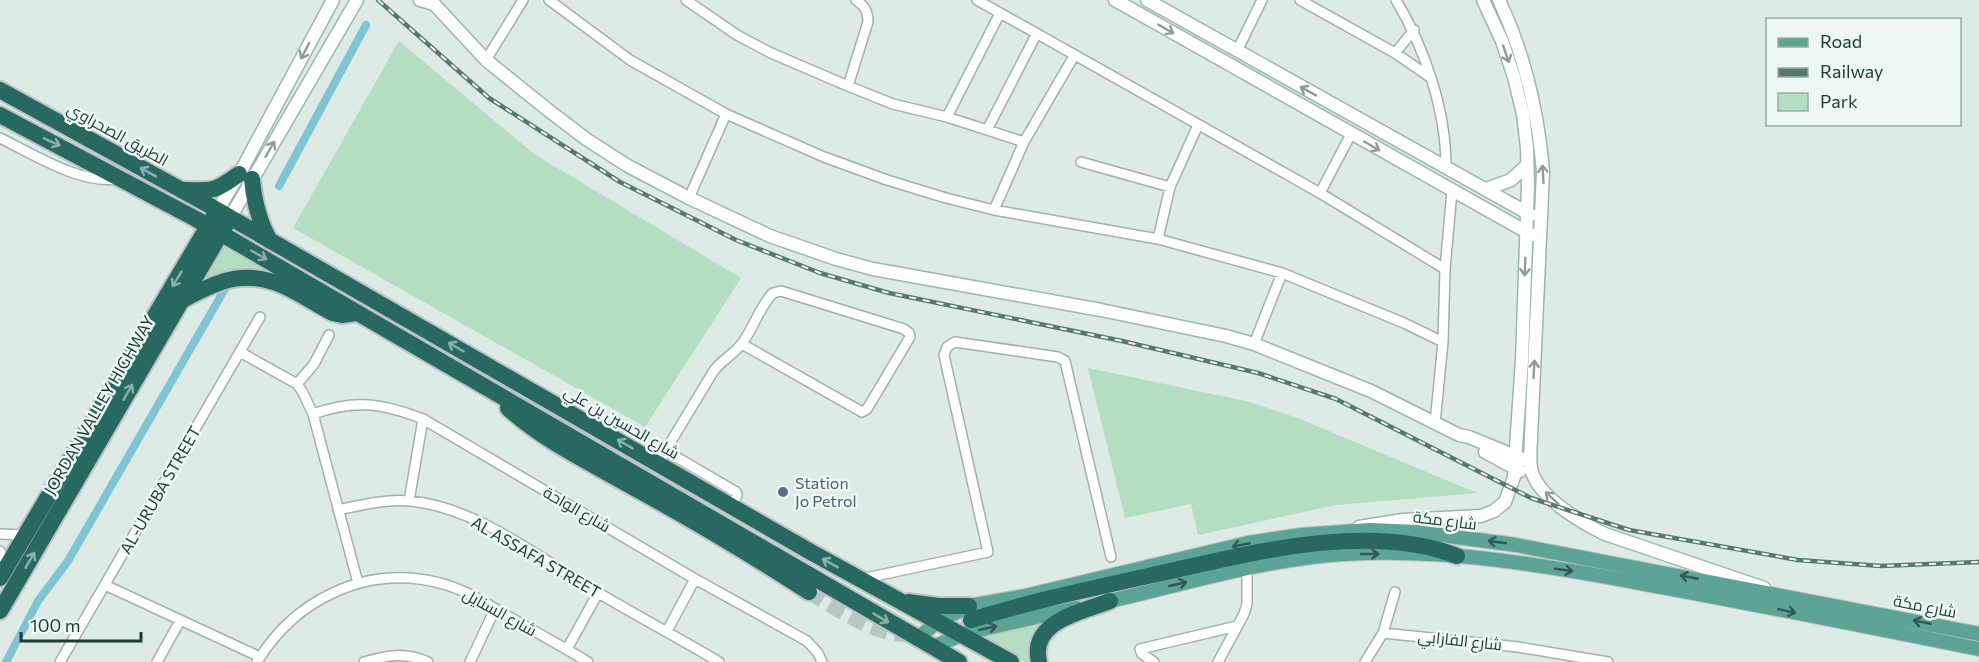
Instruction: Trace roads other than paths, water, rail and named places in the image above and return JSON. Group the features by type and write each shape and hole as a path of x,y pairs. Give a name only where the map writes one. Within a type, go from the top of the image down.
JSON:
{"highway":[{"name":"الطريق الصحراوي","path":"0,90 224,214"},
{"path":"0,116 215,229 959,662"},
{"path":"181,190 213,190 246,177 270,241"},
{"path":"187,214 195,232 193,253"},
{"name":"JORDAN VALLEY HIGHWAY","path":"0,611 180,302 224,214"},
{"name":"شارع الحسين بن علي","path":"224,214 662,457 708,484 732,507 892,598 1011,662"},
{"name":"JORDAN VALLEY HIGHWAY","path":"3,572 193,253 215,229"},
{"path":"180,302 218,282 247,277 261,278 282,285 333,313 342,315 356,313"},
{"path":"492,390 519,418 551,440 809,592"},
{"path":"892,598 970,613 1299,546 1336,542 1393,542 1438,549 1457,556"},
{"path":"1039,662 1040,642 1051,624 1110,601"}],"main road":[{"name":"شارع مكة","path":"917,639 937,622 1025,596 1230,547 1346,530 1419,532 1516,545 1979,634"},
{"name":"شارع مكة","path":"933,647 960,635 1247,568 1346,554 1457,556 1596,574 1724,597 1979,649"}],"street":[{"path":"246,177 333,0"},
{"path":"224,214 357,0"},
{"path":"420,0 435,2 486,60 586,139 628,166 770,236 873,269 1101,310 1254,344 1371,391 1459,435 1469,437 1516,463 1533,476 1555,502 1590,527 1778,594"},
{"path":"486,60 523,0"},
{"path":"549,0 630,60 726,114 814,153 887,180 946,198 994,210 1158,239 1282,273 1404,323 1443,342"},
{"path":"686,0 702,4 737,35 771,53 848,86 893,104 947,117 1024,142"},
{"path":"848,86 868,22 865,7 856,0"},
{"path":"977,0 1320,193 1445,269"},
{"path":"1115,0 1452,191 1540,238"},
{"path":"1147,0 1486,189 1542,223"},
{"path":"1237,51 1262,0"},
{"path":"1300,0 1395,53 1430,76"},
{"path":"1396,0 1414,30 1430,76 1446,142 1446,167"},
{"path":"1346,530 1394,521 1473,517 1488,513 1505,502 1511,488 1516,463 1522,360 1527,165 1523,114 1514,77 1502,40 1483,0"},
{"path":"1499,0 1522,56 1535,108 1543,172 1530,462 1533,476"},
{"path":"947,117 1000,13"},
{"path":"1395,53 1414,30"},
{"path":"987,130 1036,35"},
{"path":"994,210 1024,142 1074,56"},
{"path":"689,198 726,114"},
{"path":"1158,239 1170,187 1198,125"},
{"path":"1320,193 1351,134"},
{"path":"0,138 73,172 109,180 121,178"},
{"path":"1081,162 1170,187"},
{"path":"1486,189 1511,180 1527,165"},
{"path":"1435,423 1443,342 1445,269 1452,191"},
{"path":"1254,344 1282,273"},
{"path":"662,457 712,372 742,344 770,295 781,291 904,329 910,337 867,409 862,412 742,344"},
{"name":"AL-URUBA STREET","path":"60,662 260,317"},
{"path":"297,384 314,364 329,335"},
{"path":"859,579 988,552 944,355 947,347 955,342 1058,357 1065,361 1112,557"},
{"path":"240,352 297,384 302,391 313,414 358,583"},
{"name":"شارع الواحة","path":"313,414 339,406 362,403 381,405 423,419 695,579 807,641 818,652 822,662"},
{"path":"409,501 423,419"},
{"path":"1516,463 1530,462"},
{"name":"AL ASSAFA STREET","path":"338,510 374,503 409,501 460,514 489,527 719,662"},
{"path":"0,534 26,535"},
{"path":"0,551 3,572"},
{"path":"1218,662 1238,626 1246,604 1247,568"},
{"name":"شارع السنايل","path":"258,659 280,629 323,597 358,583 390,577 446,585 469,594 588,662"},
{"path":"667,631 695,579"},
{"path":"105,585 258,659"},
{"path":"1365,662 1383,633 1395,592"},
{"path":"567,649 598,593"},
{"path":"470,662 495,609"},
{"path":"157,662 180,621"},
{"path":"1154,662 1142,654 1140,649 1238,626"},
{"name":"شارع الفارابي","path":"1383,633 1518,646 1608,662"},
{"path":"364,662 396,654 407,654 428,662"}],"waterway":[{"path":"279,186 366,25"},
{"path":"6,662 38,601 68,561 226,287"}],"tunnel":[{"path":"809,592 872,627 899,634 913,634"}],"railway":[{"path":"378,0 489,98 620,182 736,240 820,273 889,293 1122,341 1258,373 1336,399 1531,498 1629,530 1798,560 1881,566 1979,562"}],"place":[{"name":"Station Jo Petrol","path":"783,492"}]}
